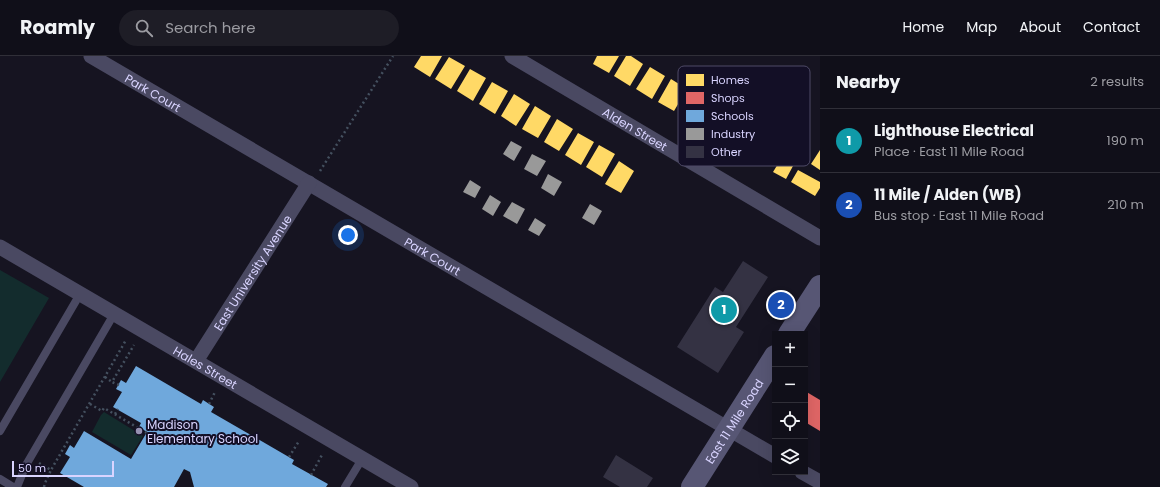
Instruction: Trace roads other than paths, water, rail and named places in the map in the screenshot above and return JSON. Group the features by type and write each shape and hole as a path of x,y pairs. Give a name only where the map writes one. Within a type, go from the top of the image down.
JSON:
{"main road":[{"path":"791,331 820,286"},
{"name":"East 11 Mile Road","path":"692,487 772,361"}],"street":[{"name":"Park Court","path":"90,56 772,454"},
{"name":"Alden Street","path":"512,56 678,154"},
{"name":"Alden Street","path":"698,166 820,238"},
{"name":"East University Avenue","path":"196,361 308,183"},
{"name":"Hales Street","path":"0,248 411,487"},
{"path":"807,475 820,482"}],"lane":[{"path":"0,431 80,294"},
{"path":"17,487 26,465 114,314"},
{"path":"345,487 362,458"},
{"path":"0,479 13,487"}],"place":[{"name":"11 Mile / Alden (WB)","path":"781,305"},
{"name":"Lighthouse Electrical","path":"724,310"},
{"name":"Madison Elementary School","path":"139,431"}]}
